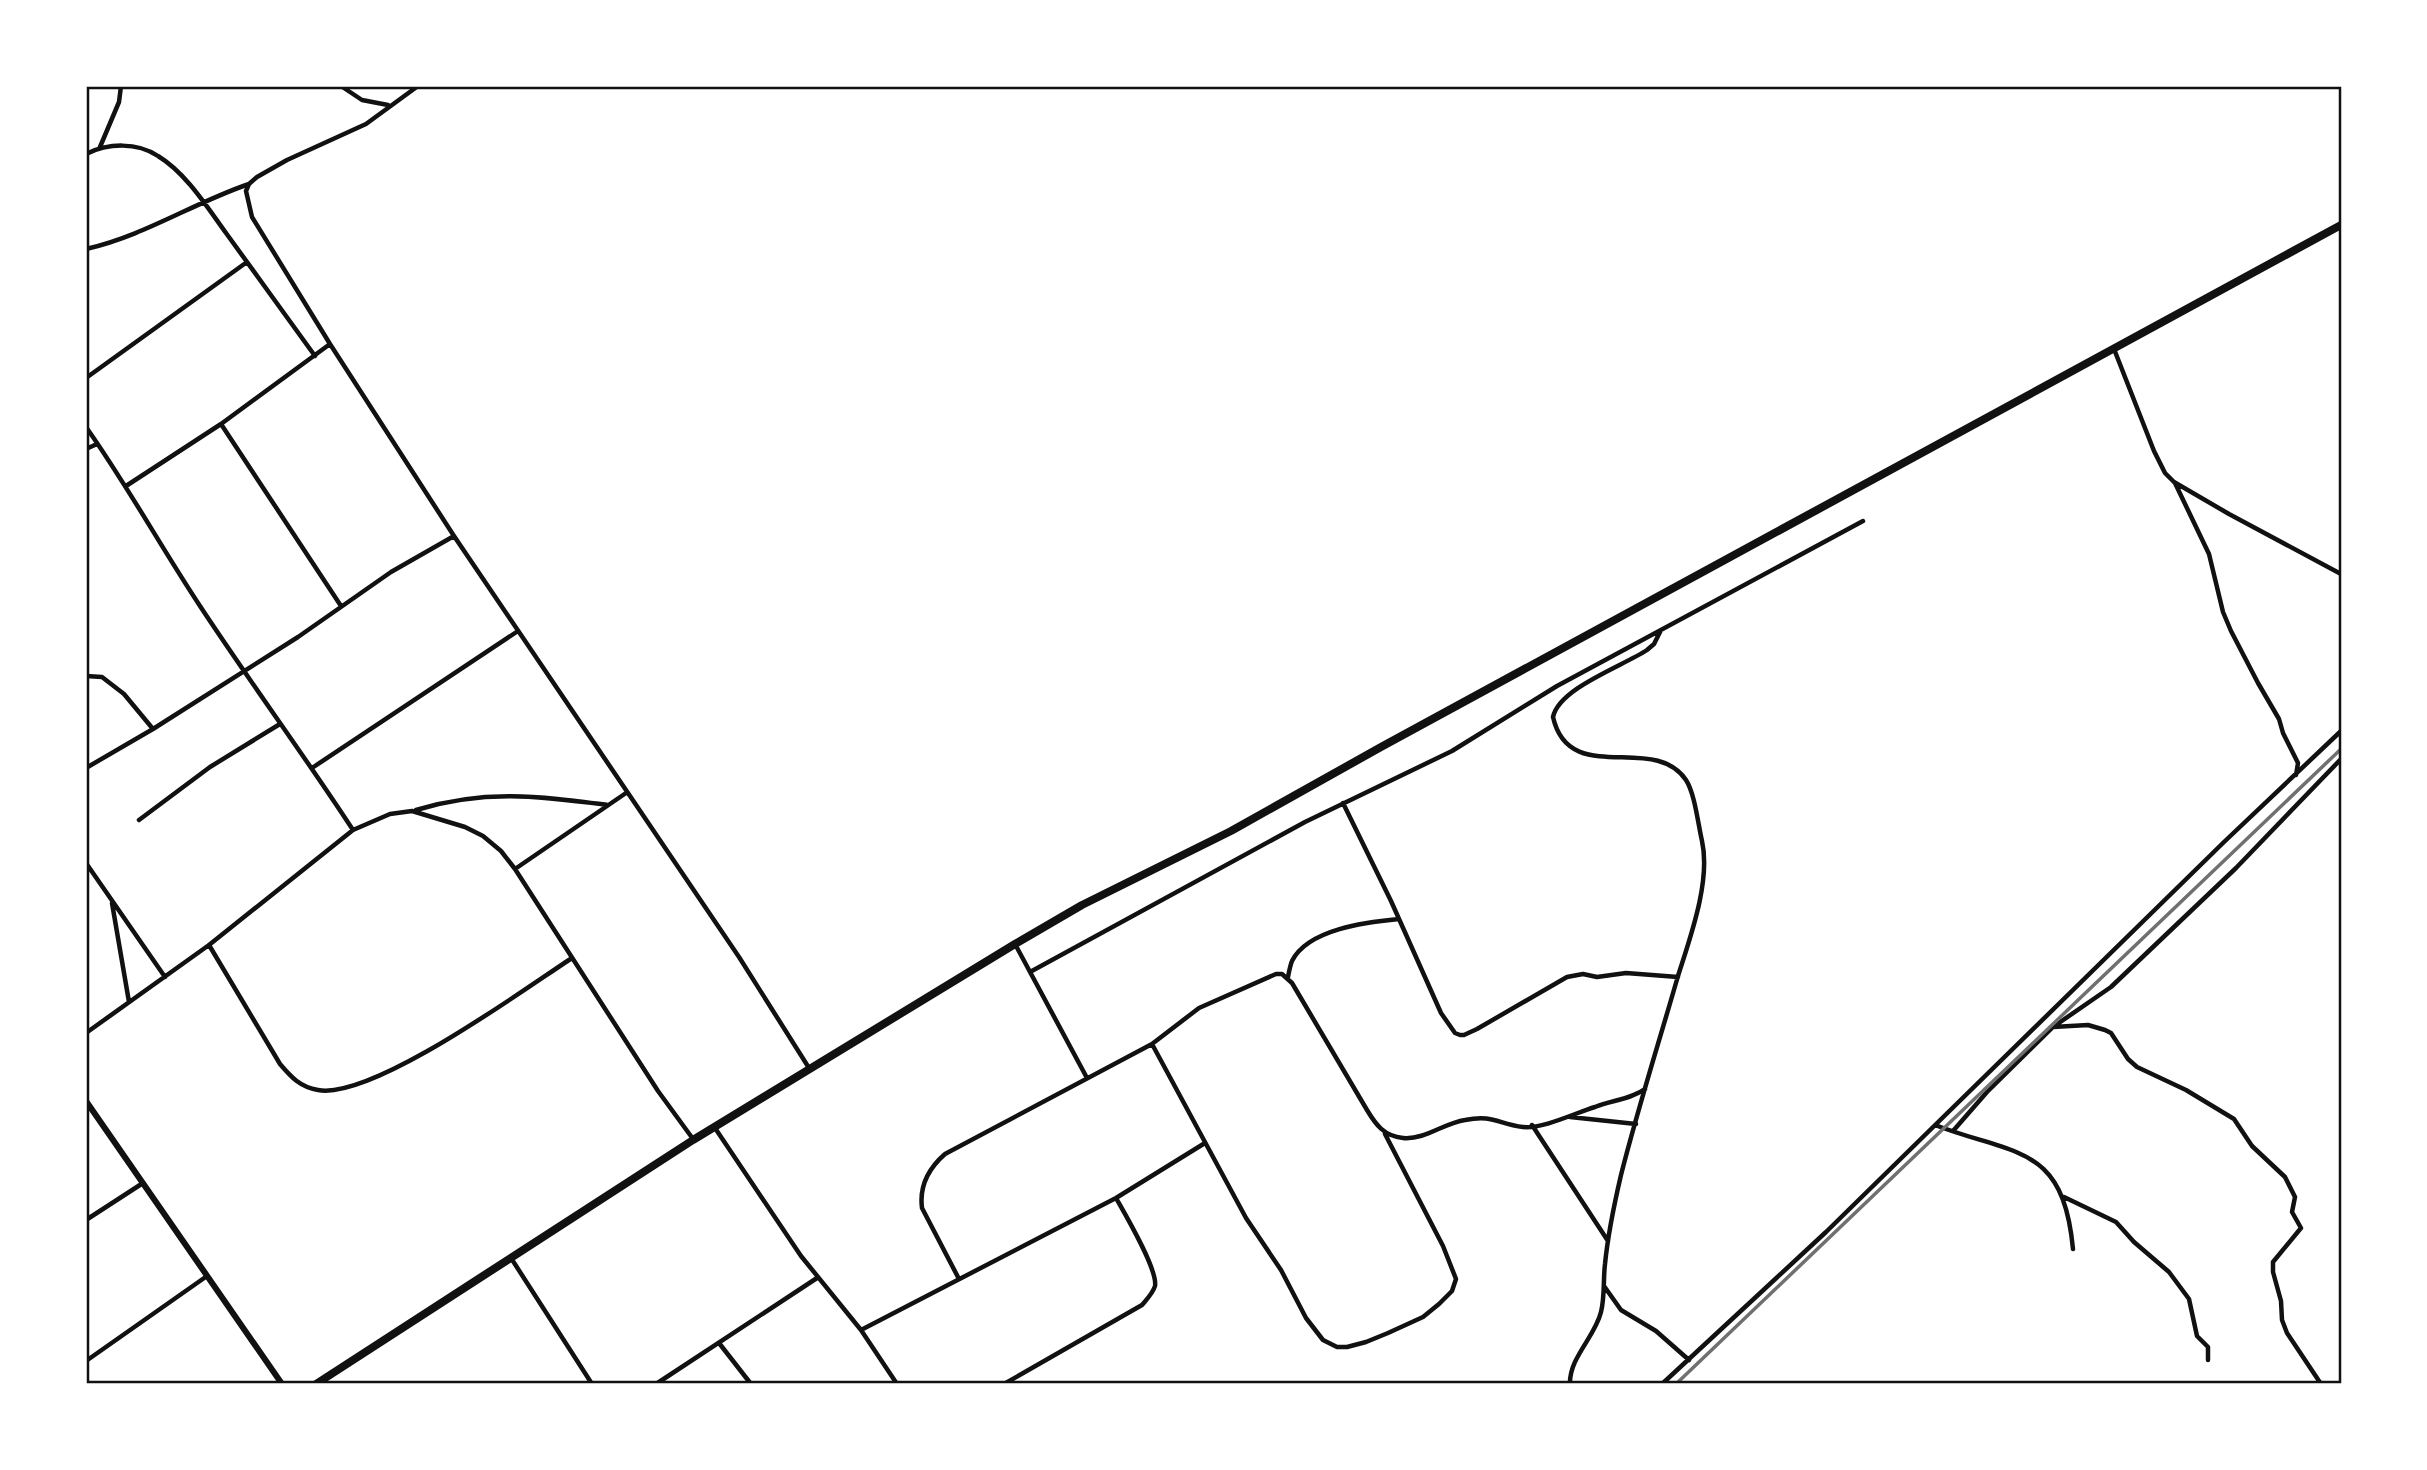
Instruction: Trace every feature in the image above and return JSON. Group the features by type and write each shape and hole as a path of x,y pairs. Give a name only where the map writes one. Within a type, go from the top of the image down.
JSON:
{"highway":[{"path":"316,1384 693,1140 1082,905 1231,831 2341,225"}],"street":[{"path":"100,147 119,102 121,86"},
{"path":"341,86 362,100 389,106"},
{"path":"86,249 143,231 202,201 248,184 266,171 366,124 418,86"},
{"path":"86,154 100,147 127,146 157,154 173,166 202,201 315,356"},
{"path":"248,184 247,199 252,217 330,344 454,536 739,957 809,1069"},
{"path":"86,378 247,262"},
{"path":"126,486 221,424 330,344"},
{"path":"2114,348 2154,451 2165,473 2174,482 2341,574"},
{"path":"221,424 341,606"},
{"path":"86,427 126,486 180,575 353,831"},
{"path":"86,449 97,444"},
{"path":"2174,482 2209,554 2223,612 2231,631 2279,719 2298,762 2296,775"},
{"path":"1030,972 1343,803 1452,751 1557,687 1863,521"},
{"path":"86,768 298,637 391,572 454,536"},
{"path":"1570,1384 1572,1371 1600,1318 1616,1196 1698,905 1705,857 1687,781 1659,761 1599,757 1578,752 1564,738 1553,717 1559,702 1587,683 1647,650 1654,644 1662,629"},
{"path":"312,768 518,631"},
{"path":"86,676 102,677 124,694 153,729"},
{"path":"139,820 210,767 281,724"},
{"path":"1662,1384 1826,1232 2341,731"},
{"path":"1953,1131 2006,1072 2053,1027 2111,987 2236,869 2341,759"},
{"path":"515,869 626,793"},
{"path":"86,1033 209,945 353,831 390,814 470,797 550,798 608,805"},
{"path":"1343,803 1379,873 1433,1001 1449,1025 1460,1035 1489,1023 1567,976 1583,974 1602,977 1626,973 1678,977"},
{"path":"412,811 465,827 483,836 501,851 693,1140"},
{"path":"86,863 165,977"},
{"path":"112,901 129,1002"},
{"path":"1152,1044 1246,1218 1281,1270 1306,1318 1323,1340 1337,1348 1366,1342 1423,1317 1452,1291 1456,1279 1443,1246 1384,1133 1371,1118 1288,977 1291,962 1298,952 1312,942 1364,922 1399,919"},
{"path":"1015,944 1087,1078"},
{"path":"209,945 280,1064 292,1079 303,1086 320,1091 353,1088 377,1078 436,1045 572,958"},
{"path":"959,1279 922,1208 920,1196 929,1171 945,1154 1152,1044 1199,1008 1266,977 1276,974 1288,977"},
{"path":"2053,1027 2096,1026 2111,1033 2128,1059 2137,1067 2186,1090 2234,1119 2252,1146 2285,1177 2295,1197 2296,1203 2292,1212 2301,1228 2273,1262 2273,1272 2281,1301 2284,1327 2321,1384"},
{"path":"1384,1133 1403,1138 1416,1137 1462,1120 1486,1117 1526,1127 1634,1097 1645,1089"},
{"path":"86,1101 282,1384"},
{"path":"1569,1117 1636,1124"},
{"path":"1532,1125 1608,1242"},
{"path":"1935,1125 2010,1148 2035,1160 2064,1197 2070,1218 2073,1249"},
{"path":"715,1127 817,1278 861,1330 897,1384"},
{"path":"861,1330 1116,1198 1206,1143"},
{"path":"86,1220 143,1183"},
{"path":"2064,1197 2116,1222 2134,1242 2169,1272 2189,1299 2197,1335 2208,1347 2208,1360"},
{"path":"1004,1384 1142,1305 1151,1295 1155,1285 1153,1271 1116,1198"},
{"path":"511,1257 592,1384"},
{"path":"86,1361 208,1276"},
{"path":"656,1384 817,1278"},
{"path":"1604,1285 1621,1310 1656,1331 1689,1360"},
{"path":"719,1343 751,1384"}],"railway":[{"path":"1676,1384 2341,749"}]}
